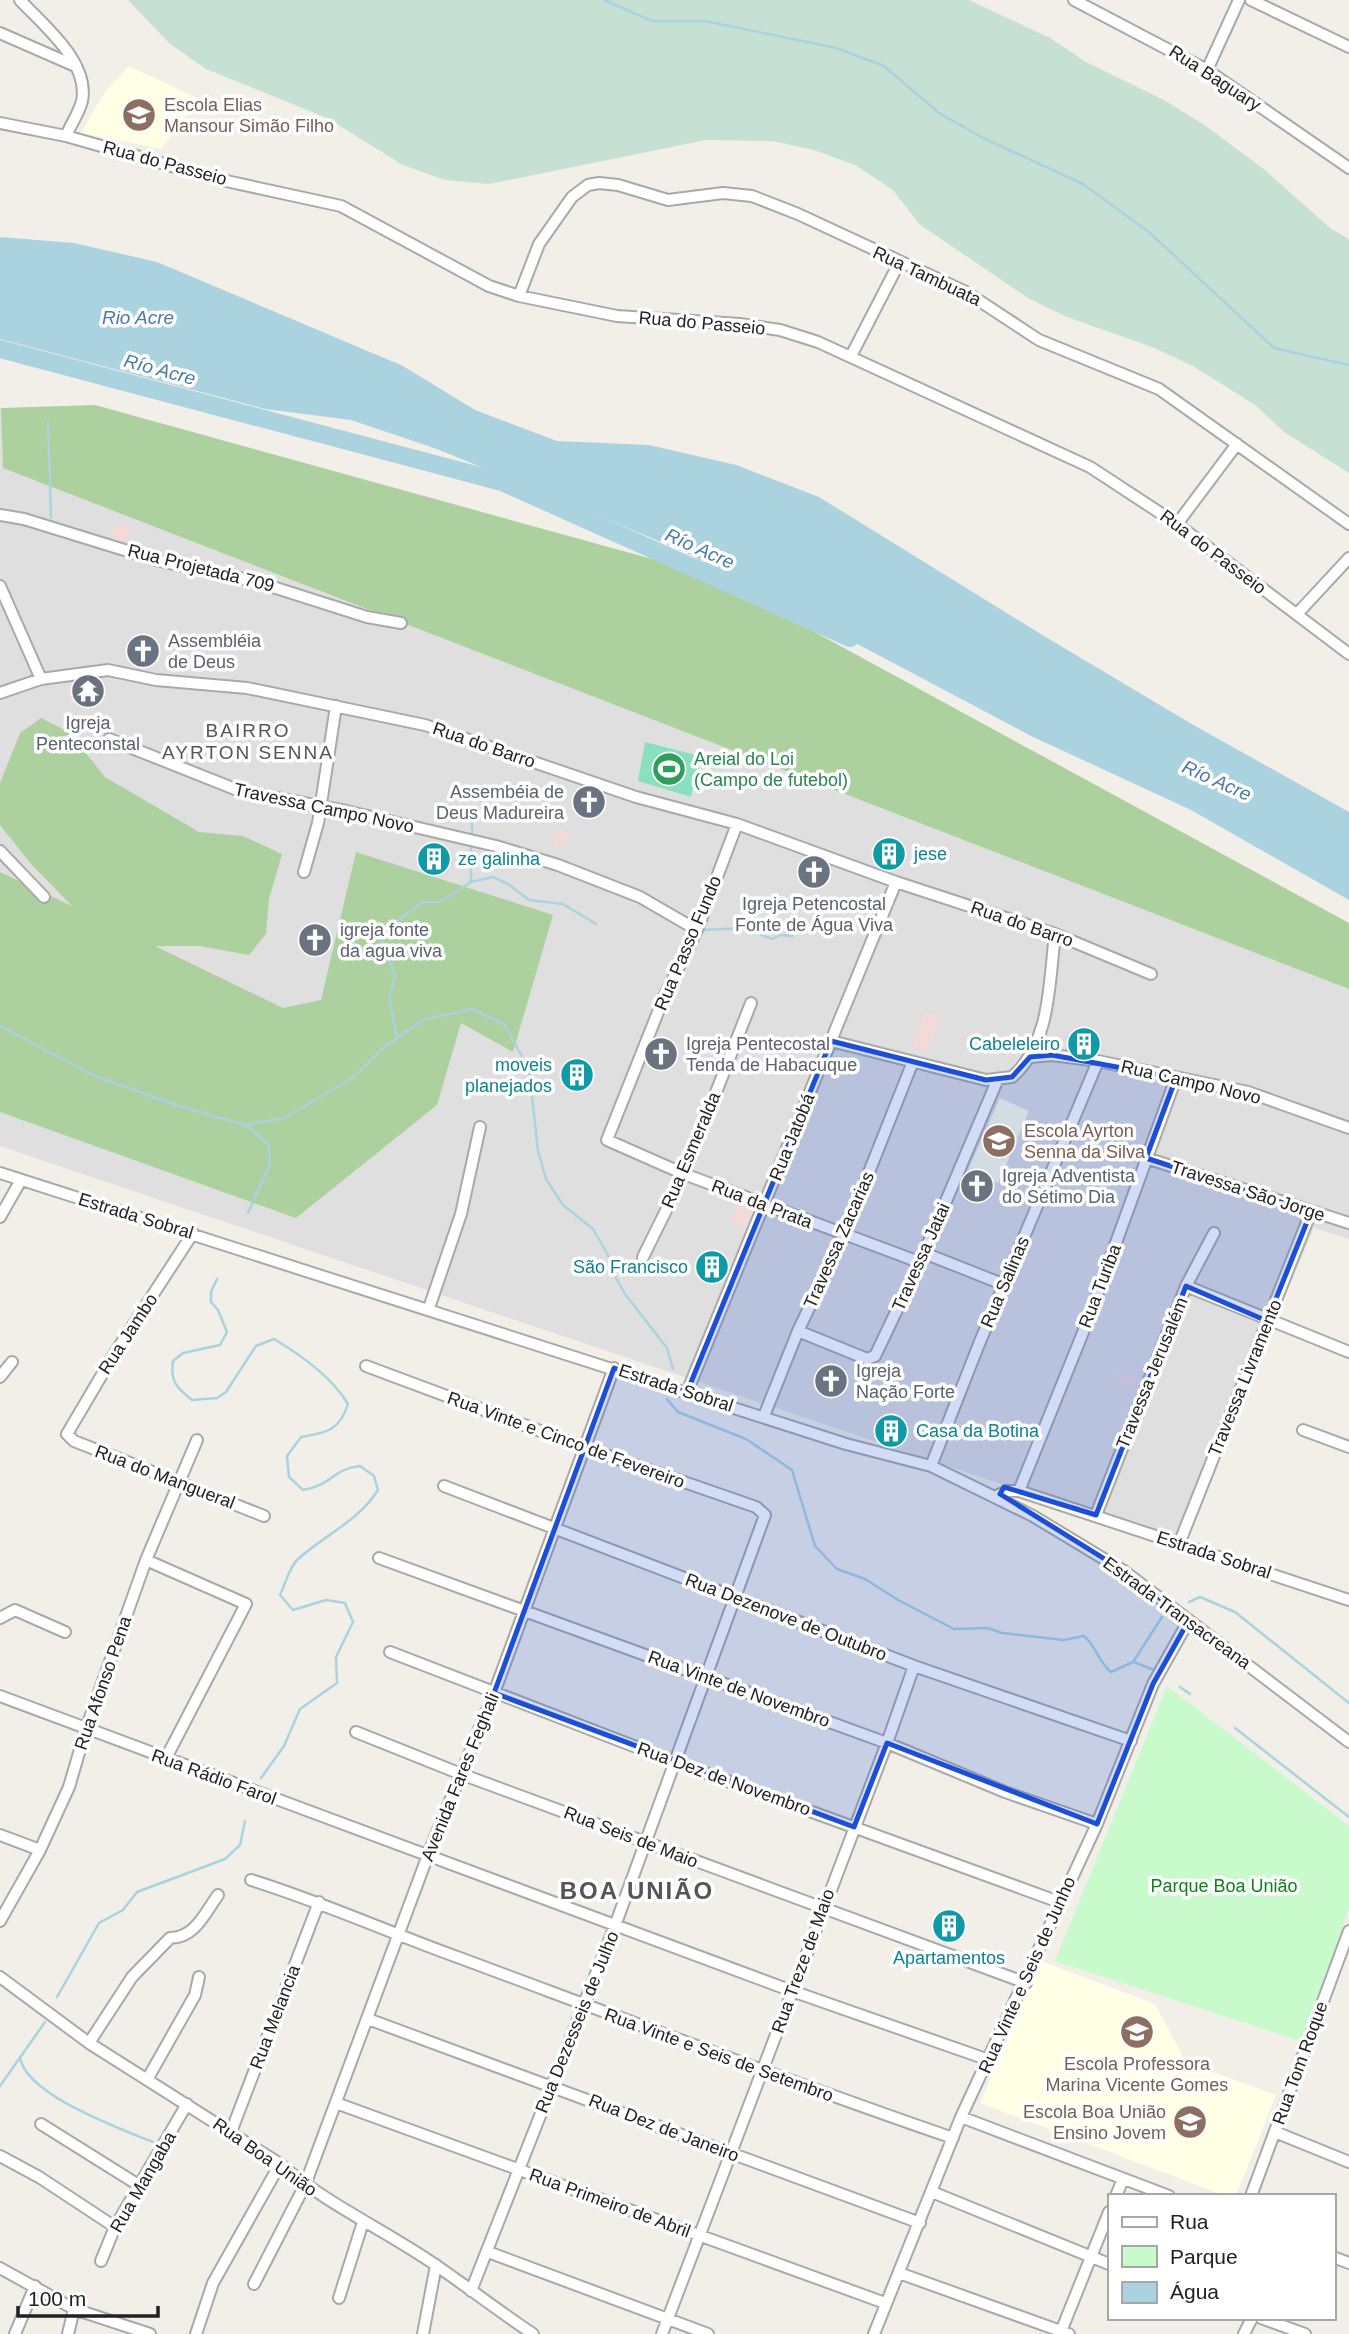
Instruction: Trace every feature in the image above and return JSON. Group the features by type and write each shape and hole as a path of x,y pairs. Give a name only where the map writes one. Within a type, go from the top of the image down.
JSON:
{"street":[{"path":"20,0 57,40 75,66 83,87 82,100 66,136"},
{"name":"Rua Baguary","path":"1074,0 1207,69 1349,168"},
{"path":"1207,69 1239,0"},
{"path":"1251,0 1349,47"},
{"path":"0,33 75,66"},
{"name":"Rua do Passeio","path":"0,123 66,136 217,179 341,206 489,286 519,296 617,316 740,324 780,330 851,356 923,392 1090,467 1177,524 1349,654"},
{"name":"Rua Tambuata","path":"519,296 539,244 579,191 599,183 659,199 723,193 752,196 798,214 966,292 1039,340 1159,389 1349,524"},
{"path":"851,356 899,263"},
{"path":"1177,524 1237,444"},
{"name":"Rua Projetada 709","path":"0,515 43,524 160,561 254,581 367,617 401,623"},
{"path":"1297,614 1349,558"},
{"path":"0,586 41,679"},
{"name":"Rua do Barro","path":"0,693 41,679 108,670 156,680 247,688 425,725 636,797 737,824 896,882 1055,934 1151,974"},
{"path":"304,872 321,806 336,706"},
{"name":"Travessa Campo Novo","path":"109,740 240,791 321,806 496,846 558,865 640,897 697,930"},
{"name":"Rua Passo Fundo","path":"607,1140 664,997 697,930 737,824"},
{"path":"0,851 44,897"},
{"name":"Rua Jatobá","path":"687,1392 896,882"},
{"path":"831,1041 912,1064 997,1081 1012,1077 1028,1062 1045,1020 1055,934"},
{"name":"Rua Esmeralda","path":"643,1257 684,1174 751,1003"},
{"name":"Rua Campo Novo","path":"1028,1062 1052,1055 1098,1061 1248,1092 1349,1128"},
{"name":"Rua Salinas","path":"931,1466 1098,1061"},
{"name":"Travessa Zacarias","path":"764,1416 798,1331 844,1235 912,1064"},
{"name":"Rua Turiba","path":"1019,1491 1086,1325 1176,1078"},
{"name":"Travessa Jatai","path":"798,1331 872,1358 922,1257 997,1081"},
{"path":"429,1308 461,1214 480,1127"},
{"name":"Rua da Prata","path":"607,1140 684,1174 844,1235 922,1257 1005,1285"},
{"name":"Travessa São Jorge","path":"1146,1158 1349,1223"},
{"name":"Estrada Sobral","path":"0,1173 429,1308 846,1444 931,1466 996,1496 1008,1491 1019,1491 1349,1600"},
{"path":"0,1217 21,1180"},
{"name":"Travessa Livramento","path":"1179,1544 1311,1212"},
{"name":"Rua Jambo","path":"68,1436 113,1356 193,1233"},
{"name":"Travessa Jerusalém","path":"1096,1515 1186,1286 1214,1233"},
{"path":"1186,1286 1349,1352"},
{"path":"0,1377 12,1362"},
{"name":"Rua Vinte e Cinco de Fevereiro","path":"366,1366 586,1448 762,1509 765,1515"},
{"name":"Avenida Fares Feghali","path":"254,2284 305,2185 428,1855 494,1693 614,1368"},
{"path":"1303,1430 1349,1447"},
{"name":"Rua do Mangueral","path":"68,1436 78,1443 264,1516"},
{"name":"Rua Afonso Pena","path":"0,1921 40,1850 69,1787 86,1729 146,1560 197,1440"},
{"name":"Rua Dezenove de Outubro","path":"444,1486 553,1530 733,1595 914,1666 1131,1741"},
{"name":"Estrada Transacreana","path":"996,1496 1124,1571 1349,1742"},
{"name":"Rua Dezesseis de Julho","path":"471,2291 616,1923 643,1841 675,1762 733,1595 765,1515"},
{"name":"Rua Vinte de Novembro","path":"379,1558 887,1743 1005,1792 1097,1824"},
{"path":"146,1560 246,1604 164,1760"},
{"path":"0,1618 15,1610 65,1632"},
{"name":"Rua Vinte e Seis de Junho","path":"874,2334 961,2117 1026,1983 1059,1902 1097,1824 1153,1684 1189,1620"},
{"name":"Rua Dez de Novembro","path":"390,1652 675,1762 1059,1902"},
{"name":"Rua Treze de Maio","path":"662,2334 914,1666"},
{"name":"Rua Rádio Farol","path":"0,1696 164,1760 616,1923 792,1991 989,2060"},
{"name":"Rua Seis de Maio","path":"356,1732 461,1774 1026,1983"},
{"path":"0,1835 40,1850"},
{"name":"Rua Vinte e Seis de Setembro","path":"251,1880 319,1902 399,1936 762,2072 953,2138"},
{"path":"89,2043 132,1977 170,1938 182,1938 196,1927 218,1895"},
{"name":"Rua Melancia","path":"231,2132 319,1902"},
{"name":"Rua Tom Roque","path":"1252,2194 1349,1931"},
{"name":"Rua Boa União","path":"0,1977 89,2043 148,2077 280,2164 305,2185 436,2265 533,2334"},
{"path":"148,2077 195,1995 200,1977"},
{"name":"Rua Dez de Janeiro","path":"369,2019 920,2223"},
{"name":"Rua Primeiro de Abril","path":"336,2103 885,2303"},
{"name":"Rua Mangaba","path":"101,2261 115,2227 187,2104"},
{"path":"961,2117 1164,2194"},
{"path":"41,2124 139,2186"},
{"path":"1275,2132 1349,2162"},
{"path":"0,2156 39,2177 115,2227"},
{"path":"196,2334 213,2283 280,2164"},
{"path":"1117,2194 1123,2179"},
{"path":"932,2192 1108,2264"},
{"path":"899,2273 1063,2333 1108,2214"},
{"path":"339,2298 363,2222"},
{"path":"488,2252 708,2334"},
{"path":"423,2334 436,2265"},
{"path":"0,2268 74,2309 150,2334"},
{"path":"15,2334 35,2286"},
{"path":"68,2334 74,2309"},
{"path":"1266,2320 1305,2334"}],"highlighted area":[{"path":"831,1041 986,1080 1012,1077 1030,1057 1052,1055 1176,1078 1146,1158 1311,1212 1267,1321 1186,1286 1096,1515 1004,1487 1000,1494 1124,1571 1189,1620 1153,1684 1097,1824 887,1743 854,1827 494,1693 614,1368 687,1392"}],"shaded area":[{"path":"128,0 969,0 1050,38 1086,62 1164,100 1203,124 1265,170 1330,228 1349,239 1349,473 1284,432 1255,405 1193,366 1152,347 1067,317 1028,298 919,224 893,190 855,165 814,150 772,141 706,140 489,184 445,180 403,165 327,118 206,69 170,44"},
{"name":"Escola Elias Mansour Simão Filho","path":"129,66 199,99 161,149 81,133 104,93"},
{"path":"0,408 1349,969 1349,1239 1314,1228 1179,1544 0,1146"},
{"path":"121,523 127,526 130,532 127,538 121,541 115,538 112,532 115,526"},
{"path":"78,685 81,703 71,704 68,686"},
{"path":"560,828 571,834 562,850 552,846"},
{"path":"924,1012 940,1016 929,1053 913,1048"},
{"name":"Escola Ayrton Senna da Silva","path":"1000,1098 1029,1111 998,1183 968,1170"},
{"path":"738,1202 756,1209 748,1228 730,1221"},
{"path":"1119,1372 1136,1379 1131,1389 1115,1383"},
{"path":"1010,1421 1034,1429 1030,1440 1006,1432"},
{"path":"1041,1961 1155,2004 1186,2062 1276,2095 1237,2194 1221,2194 980,2103"}],"green space":[{"path":"95,405 710,575 1349,923 1349,989 3,468 1,408"},
{"path":"41,718 69,732 105,777 199,832 243,836 282,854 269,899 266,934 249,955 200,946 155,946 283,1008 321,1000 356,852 553,915 513,1052 461,1023 437,1105 296,1218 0,1112 0,872 72,906 31,864 0,825 0,783 20,733"},
{"name":"Areial do Loi (Campo de futebol)","path":"645,742 700,756 691,797 638,781"},
{"name":"Parque Boa União","path":"1167,1686 1349,1826 1349,1908 1304,2042 1055,1961"}],"water":[{"name":"Rio Acre","path":"0,237 74,243 157,262 403,366 475,410 557,441 649,445 736,465 819,497 1190,723 1349,812 1349,900 1191,810 1031,736 682,551 597,515 437,449 351,420 265,409 0,339"}],"waterway":[{"path":"604,0 652,21 705,21 836,48 884,66 939,113 983,138 1083,184 1150,233 1274,348 1349,365"},
{"name":"Río Acre","path":"0,349 502,482 850,638"},
{"path":"48,421 51,518"},
{"path":"472,817 472,838"},
{"path":"471,845 471,882"},
{"path":"397,1038 389,998 395,976 381,939 390,926 423,902 440,902 471,882 493,877 508,884 529,900 563,904 596,924"},
{"path":"704,930 743,928 772,939 780,935 793,936"},
{"path":"0,1026 95,1076 179,1106 245,1125 284,1118 354,1077 384,1047 423,1020 471,1009 504,1024 529,1069 538,1151 546,1179 563,1205 593,1229 625,1294 667,1348 673,1369"},
{"path":"247,1126 269,1145 270,1164 248,1213"},
{"path":"217,1279 211,1292 211,1302 218,1310 227,1332 220,1345 183,1353 173,1361 174,1379 179,1388 192,1400 217,1398 226,1392 256,1346 274,1339 315,1367 348,1404 341,1420 331,1429 301,1437 287,1456 289,1477 303,1490 321,1485 344,1470 360,1466 374,1476 378,1490 351,1520 297,1560 287,1577 280,1595 293,1610 326,1600 345,1603 353,1622 336,1657 337,1683 300,1709 284,1746 261,1778"},
{"path":"667,1399 678,1412 746,1439 792,1470 815,1546 837,1569 865,1579 898,1600 954,1629 988,1628 1002,1633 1063,1640 1084,1636 1111,1672 1133,1662 1162,1617"},
{"path":"1189,1602 1200,1597 1235,1612 1349,1703"},
{"path":"1134,1662 1154,1670"},
{"path":"1180,1687 1190,1694"},
{"path":"1235,1728 1349,1817"},
{"path":"57,1997 99,1923 123,1910 137,1892 225,1859 240,1845 245,1821"},
{"path":"0,2086 45,2022"},
{"path":"20,2057 26,2071 39,2085 58,2098 160,2145"}],"place":[{"name":"Escola Elias Mansour Simão Filho","path":"139,115"},
{"name":"Assembléia de Deus","path":"143,651"},
{"name":"Igreja Penteconstal","path":"88,691"},
{"name":"Areial do Loi (Campo de futebol)","path":"669,769"},
{"name":"Assembéia de Deus Madureira","path":"589,802"},
{"name":"jese","path":"889,854"},
{"name":"ze galinha","path":"434,859"},
{"name":"Igreja Petencostal Fonte de Água Viva","path":"814,872"},
{"name":"igreja fonte da agua viva","path":"315,940"},
{"name":"Cabeleleiro","path":"1084,1044"},
{"name":"Igreja Pentecostal Tenda de Habacuque","path":"661,1054"},
{"name":"moveis planejados","path":"577,1075"},
{"name":"Escola Ayrton Senna da Silva","path":"999,1141"},
{"name":"Igreja Adventista do Sétimo Dia","path":"977,1186"},
{"name":"São Francisco","path":"712,1267"},
{"name":"Igreja Nação Forte","path":"831,1381"},
{"name":"Casa da Botina","path":"891,1431"},
{"name":"Apartamentos","path":"949,1926"},
{"name":"Escola Professora Marina Vicente Gomes","path":"1137,2032"},
{"name":"Escola Boa União Ensino Jovem","path":"1190,2122"}],"district":[{"name":"BAIRRO AYRTON SENNA","path":"248,741"},
{"name":"BOA UNIÃO","path":"637,1891"}]}
